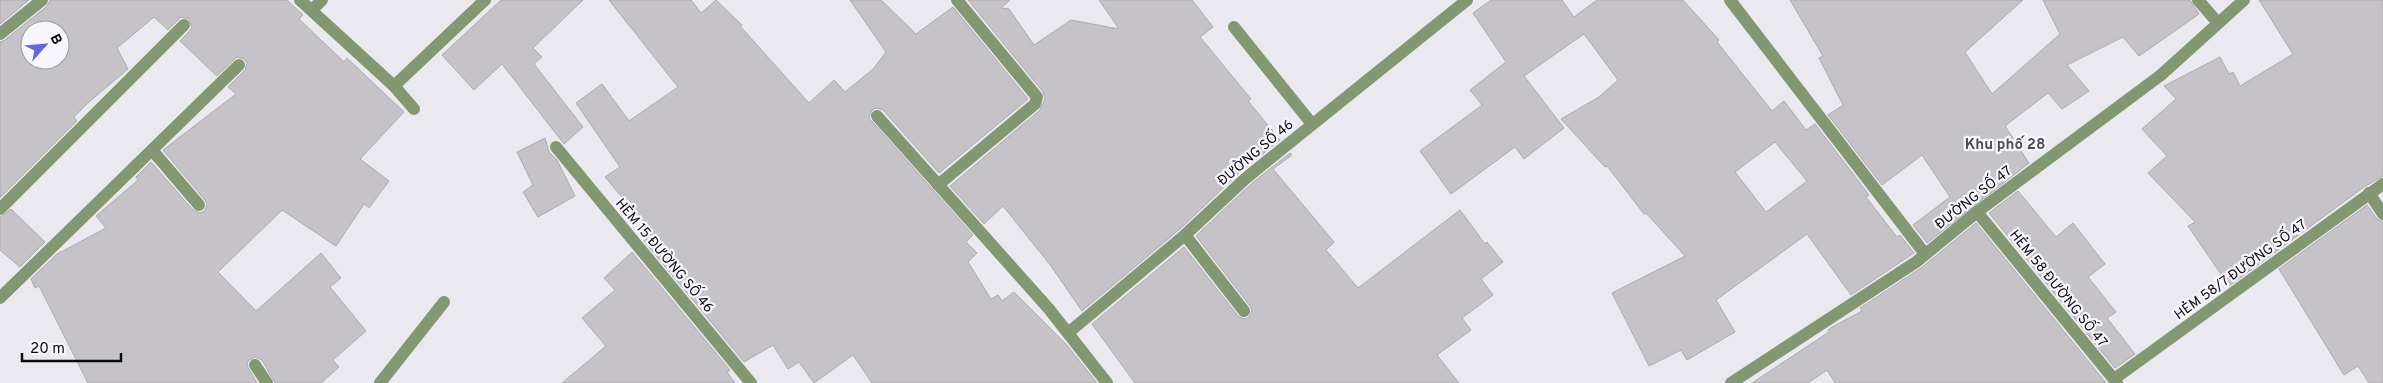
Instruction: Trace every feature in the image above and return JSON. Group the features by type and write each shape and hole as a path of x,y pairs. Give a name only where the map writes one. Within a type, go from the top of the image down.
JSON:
{"street":[{"path":"0,34 42,0"},
{"path":"300,0 394,86 414,109"},
{"path":"312,10 322,0"},
{"path":"394,86 485,0"},
{"path":"938,185 1035,104 1037,97 957,0"},
{"name":"ĐƯỜNG SỐ 46","path":"1068,333 1185,236 1246,178 1467,0"},
{"path":"1730,0 1926,254"},
{"path":"2198,0 2218,23"},
{"name":"ĐƯỜNG SỐ 47","path":"1731,383 1824,324 1926,254 1977,212 2162,75 2244,0"},
{"path":"0,209 184,25"},
{"path":"1234,27 1312,124"},
{"path":"0,298 238,65"},
{"path":"877,116 1068,333 1107,383"},
{"name":"HẺM 15 ĐƯỜNG SỐ 46","path":"556,147 751,383"},
{"path":"152,150 199,205"},
{"name":"HẺM 58/7 ĐƯỜNG SỐ 47","path":"2116,381 2383,184"},
{"path":"2369,193 2383,214"},
{"name":"HẺM 58 ĐƯỜNG SỐ 47","path":"1977,212 2116,381"},
{"path":"1185,236 1244,311"},
{"path":"380,383 444,302"},
{"path":"255,365 267,383"}],"building":[{"path":"0,0 29,0 0,24"},
{"path":"50,0 287,0 303,15 299,19 344,62 347,58 404,112 360,159 389,181 369,208 364,204 336,246 282,210 218,272 256,311 321,253 341,278 330,287 366,331 333,360 339,367 321,383 275,383 262,360 255,357 248,361 247,366 257,383 88,383 39,286 35,288 31,279 57,254 106,228 96,216 138,180 136,177 151,162 193,210 200,213 205,211 207,204 205,200 163,150 236,94 228,87 245,70 247,63 244,59 237,57 217,76 180,41 192,28 189,19 181,17 168,30 154,17 117,48 128,69 74,117 77,121 0,198 0,42 20,28 20,70 70,70 70,20 30,20 47,6"},
{"path":"501,0 583,0 533,48 542,57 534,64 583,127 564,144 502,64 474,90 442,55"},
{"path":"609,0 691,0 701,13 716,0 742,25 740,26 809,103 834,80 845,92 873,69 886,52 850,0 881,0 916,34 953,7 1028,99 939,173 883,110 876,108 872,110 869,118 973,235 966,242 977,253 968,262 991,299 998,295 1002,301 1014,292 1066,344 1097,383 872,383 853,355 814,383 799,362 788,369 773,345 744,362 644,241 652,233 605,177 620,167 576,103 602,84 629,121 678,87"},
{"path":"968,0 1010,0 1001,8 1009,9 1034,45 1071,20 1119,29 1099,0 1192,0 1213,27 1200,37 1251,99 1248,101 1280,140 1240,172 1180,229 1082,311 1051,266 1003,206 984,224 950,186 1040,110 1045,99 1043,92"},
{"path":"1491,0 1562,0 1574,17 1597,0 1683,0 1719,40 1717,42 1772,111 1784,101 1806,130 1815,124 1869,195 1866,197 1897,237 1900,235 1914,253 1851,295 1807,234 1716,300 1735,332 1687,360 1681,350 1649,366 1612,293 1685,256 1646,213 1644,214 1607,166 1605,167 1561,119 1599,97 1618,80 1584,34 1524,76 1564,128 1524,159 1515,147 1451,194 1420,151 1482,105 1470,90 1506,62 1473,13","holes":["1775,142 1807,181 1766,212 1735,172"]},
{"path":"1790,0 2023,0 1965,52 1992,94 2060,34 2043,0 2190,0 2199,14 2139,56 2123,37 2067,65 2089,91 2062,109 2048,93 2005,126 2029,163 1927,243 1913,225 1950,197 1922,155 1882,185 1828,115 1843,105 1819,58 1823,56"},
{"path":"2259,0 2383,0 2383,176 2364,187 2229,286 2188,226 2195,222 2148,173 2167,156 2142,129 2176,99 2164,86 2220,57 2229,74 2233,72 2240,86 2293,54"},
{"path":"545,138 549,152 557,160 575,196 538,217 523,192 533,185 517,152"},
{"path":"1290,153 1292,155 1273,169 1334,242 1326,250 1358,288 1460,210 1485,244 1487,242 1503,262 1481,279 1493,295 1462,318 1471,330 1437,355 1459,383 1135,383 1092,324 1184,247 1238,316 1245,319 1249,317 1252,310 1250,306 1196,236 1251,184"},
{"path":"2018,191 2056,237 2073,223 2105,264 2088,277 2116,312 2107,318 2135,354 2115,368 1989,213"},
{"path":"2367,205 2377,219 2383,222 2383,383 2369,383 2358,366 2344,375 2279,269"},
{"path":"11,209 45,242 20,267 0,250 0,217"},
{"path":"1976,223 2106,383 1835,383 1827,370 1808,383 1752,383 1829,332 1828,330 1832,327 1862,311 1860,308 1921,268"},
{"path":"632,252 730,370 727,372 735,383 562,383 606,346 582,318 615,290 604,278"}],"district":[{"name":"Khu phố 28","path":"2005,144"}]}
